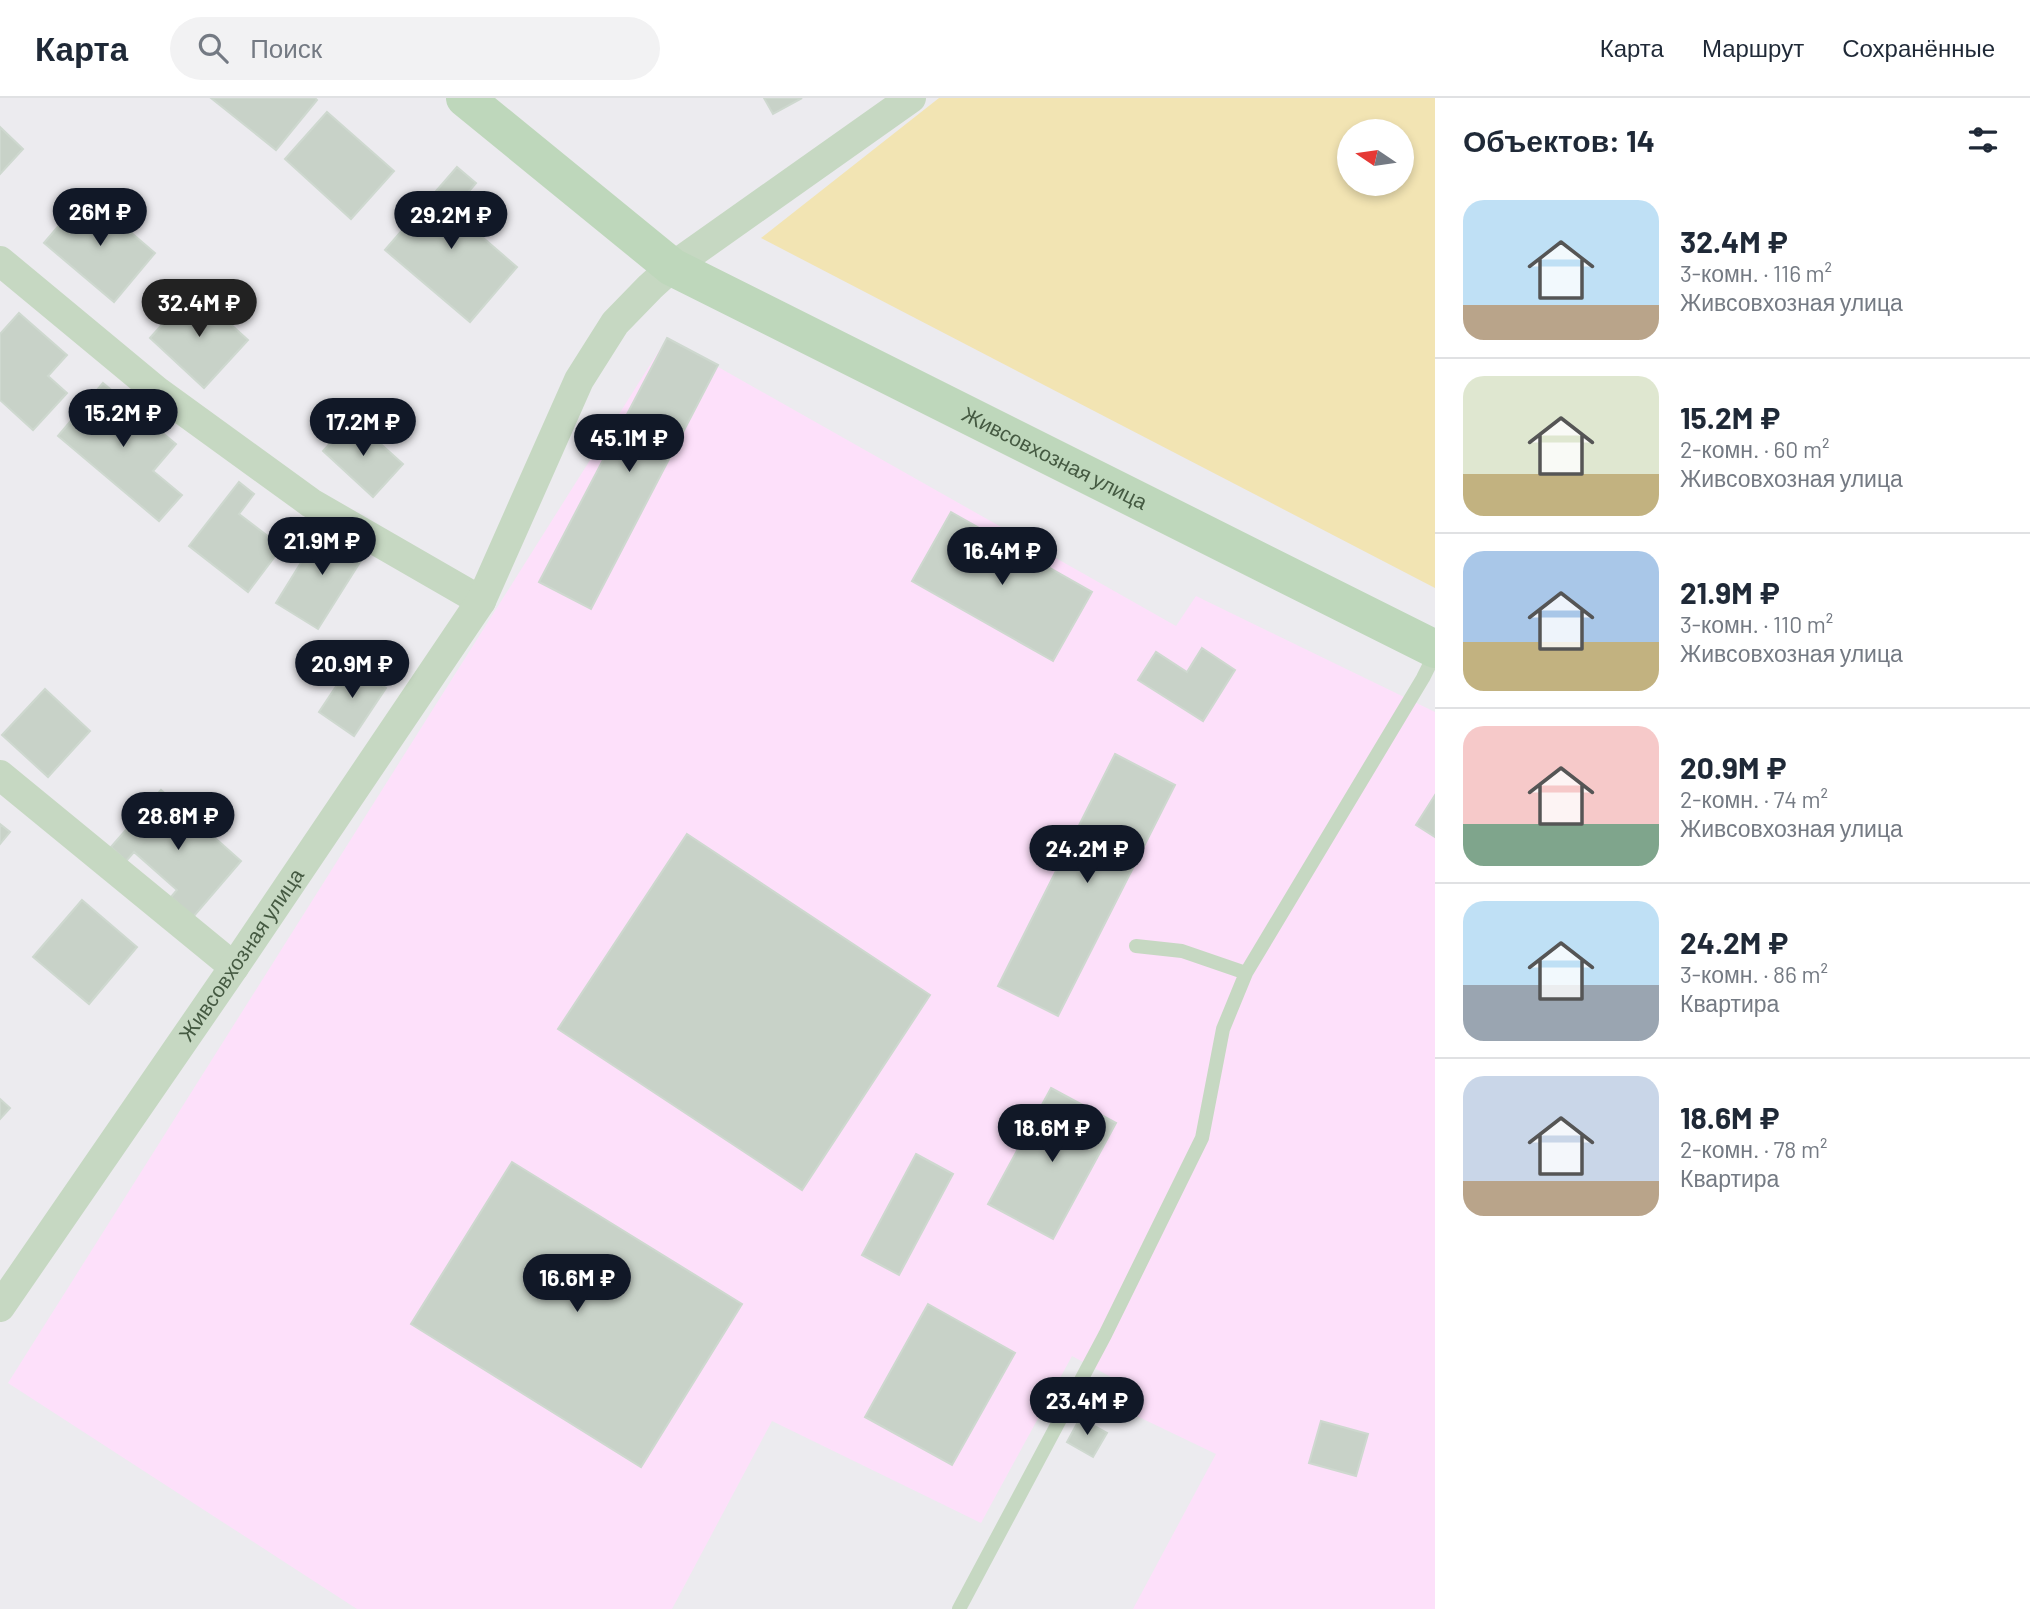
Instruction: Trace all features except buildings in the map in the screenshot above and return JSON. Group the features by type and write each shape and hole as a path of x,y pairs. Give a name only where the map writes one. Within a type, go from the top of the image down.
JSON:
{"street":[{"name":"Живсовхозная улица","path":"465,98 672,267 1435,651"},
{"name":"Живсовхозная улица","path":"0,1307 481,601 579,380 615,323 672,267 911,98"},
{"path":"0,261 158,392 311,503 481,601"},
{"path":"0,775 234,967"}],"lane":[{"path":"959,1609 1105,1335 1202,1138 1223,1029 1246,973 1423,678 1435,651"},
{"path":"1136,946 1182,951 1246,973"}],"shaded area":[{"path":"939,98 1435,98 1435,588 761,238"},
{"path":"667,338 1176,626 1196,596 1435,712 1435,1609 1133,1609 1216,1454 1118,1407 1122,1383 1072,1356 981,1523 772,1421 672,1609 357,1609 8,1383"}]}
